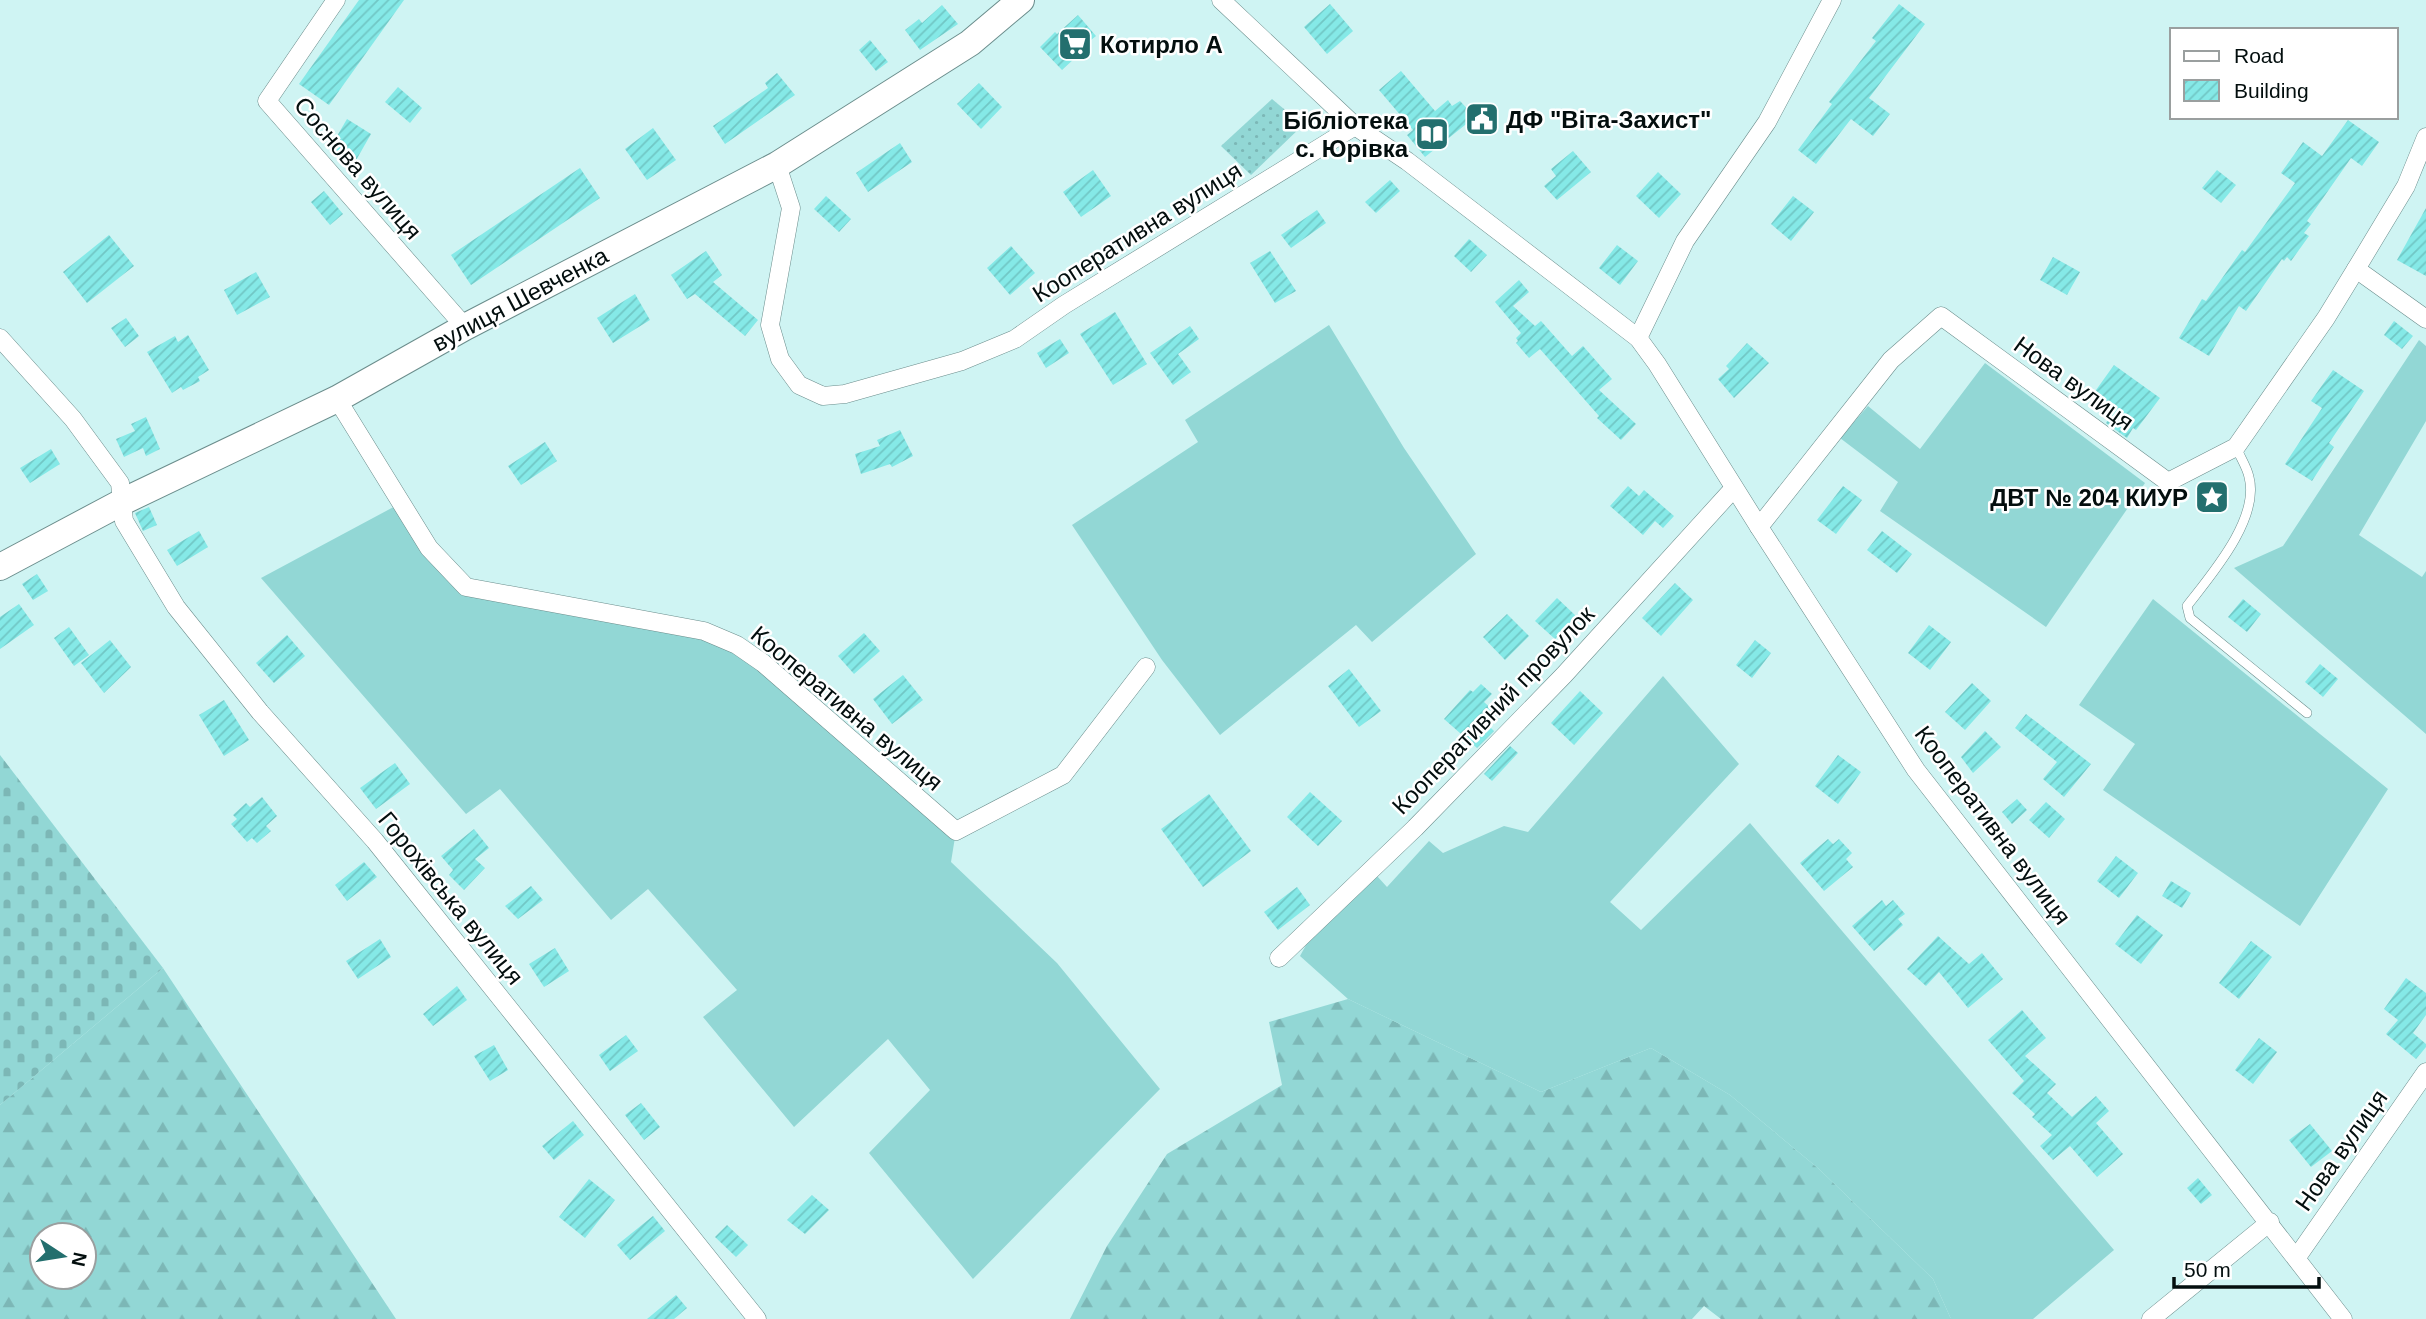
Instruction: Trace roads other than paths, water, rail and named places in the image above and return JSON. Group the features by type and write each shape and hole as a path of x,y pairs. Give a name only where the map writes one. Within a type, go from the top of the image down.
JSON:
{"street":[{"name":"Соснова вулиця","path":"336,0 267,101 465,327"},
{"name":"вулиця Шевченка","path":"0,567 124,501 337,400 465,327 777,165 970,43 1021,0"},
{"name":"Кооперативна вулиця","path":"1221,0 1355,126 1407,161 1637,338 1657,364 1916,770 2343,1319"},
{"path":"1637,338 1685,241 1767,122 1832,0"},
{"name":"Кооперативна вулиця","path":"777,165 791,208 770,325 780,359 799,385 823,396 845,394 962,361 1015,339 1064,305 1355,126"},
{"name":"Нова вулиця","path":"1759,527 1891,360 1941,317 2168,482 2236,447 2326,318 2406,186 2426,137"},
{"path":"2356,269 2426,319"},
{"name":"Горохівська вулиця","path":"0,338 73,419 120,482 124,521 176,607 260,712 375,841 757,1319"},
{"name":"Кооперативна вулиця","path":"337,400 429,548 466,587 704,631 737,645 763,663 956,831 1063,775 1146,667"},
{"name":"Кооперативний провулок","path":"1279,958 1415,828 1564,675 1734,488"},
{"name":"Нова вулиця","path":"2297,1257 2426,1072"},
{"path":"2151,1319 2270,1222"}],"lane":[{"path":"2236,447 2250,478 2250,509 2225,555 2187,606 2190,618 2307,713"}],"place":[{"name":"Котирло А","path":"1075,44"},
{"name":"ДФ \"Віта-Захист\"","path":"1482,119"},
{"name":"Бібліотека с. Юрівка","path":"1432,134"},
{"name":"ДВТ № 204 КИУР","path":"2212,497"}]}
